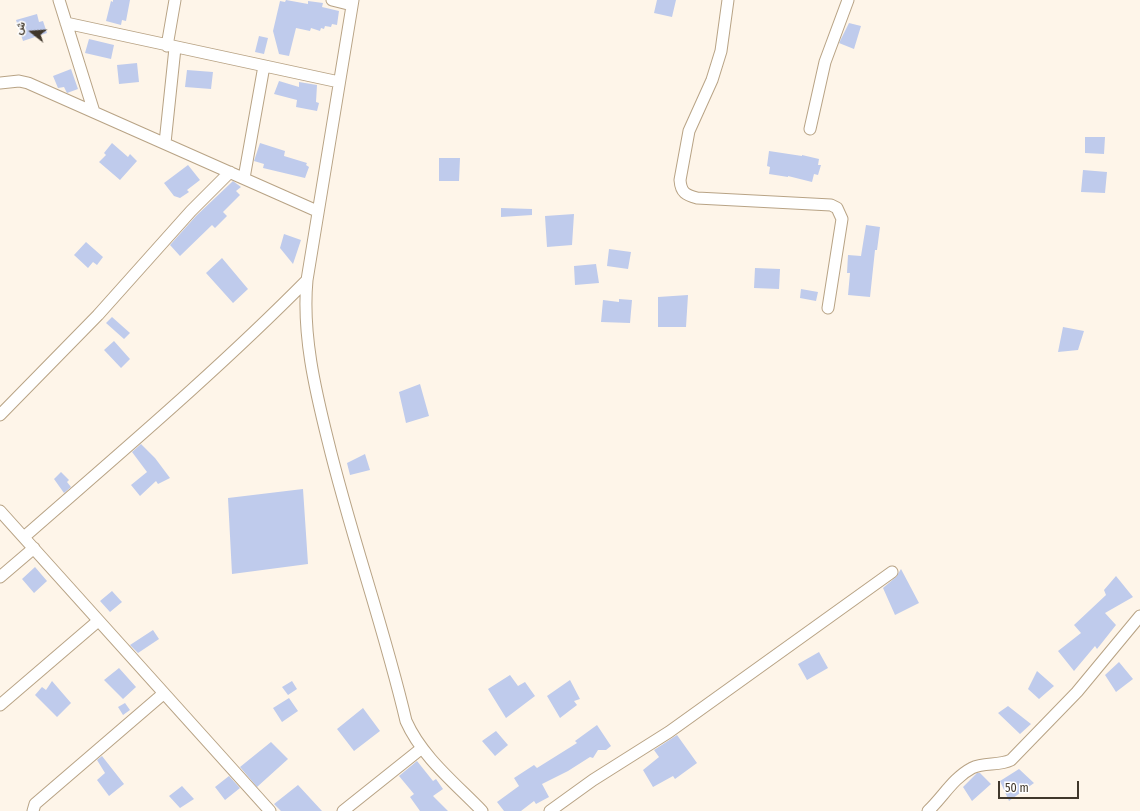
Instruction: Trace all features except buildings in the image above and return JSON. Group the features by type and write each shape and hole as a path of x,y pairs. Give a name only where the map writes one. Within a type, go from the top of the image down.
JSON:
{"street":[{"path":"59,0 94,112"},
{"path":"165,143 175,0"},
{"path":"332,0 352,2 306,280 304,306 316,395 335,470 406,721 412,735 422,748 482,811"},
{"path":"728,0 721,51 712,80 690,131 680,180 681,189 686,195 697,198 830,205 837,208 842,219 828,308"},
{"path":"810,129 825,62 848,0"},
{"path":"66,22 171,47 339,82"},
{"path":"244,178 264,66"},
{"path":"0,83 19,81 28,83 317,211"},
{"path":"0,415 98,315 191,211 230,172"},
{"path":"24,537 155,423 260,327 306,280"},
{"path":"0,511 163,694 270,811"},
{"path":"0,577 34,548"},
{"path":"550,811 593,780 669,732 892,572"},
{"path":"928,811 955,780 973,767 1002,764 1011,760 1077,692 1140,616"},
{"path":"0,705 98,621"},
{"path":"33,811 35,804 163,694"},
{"path":"343,811 422,748"}]}
